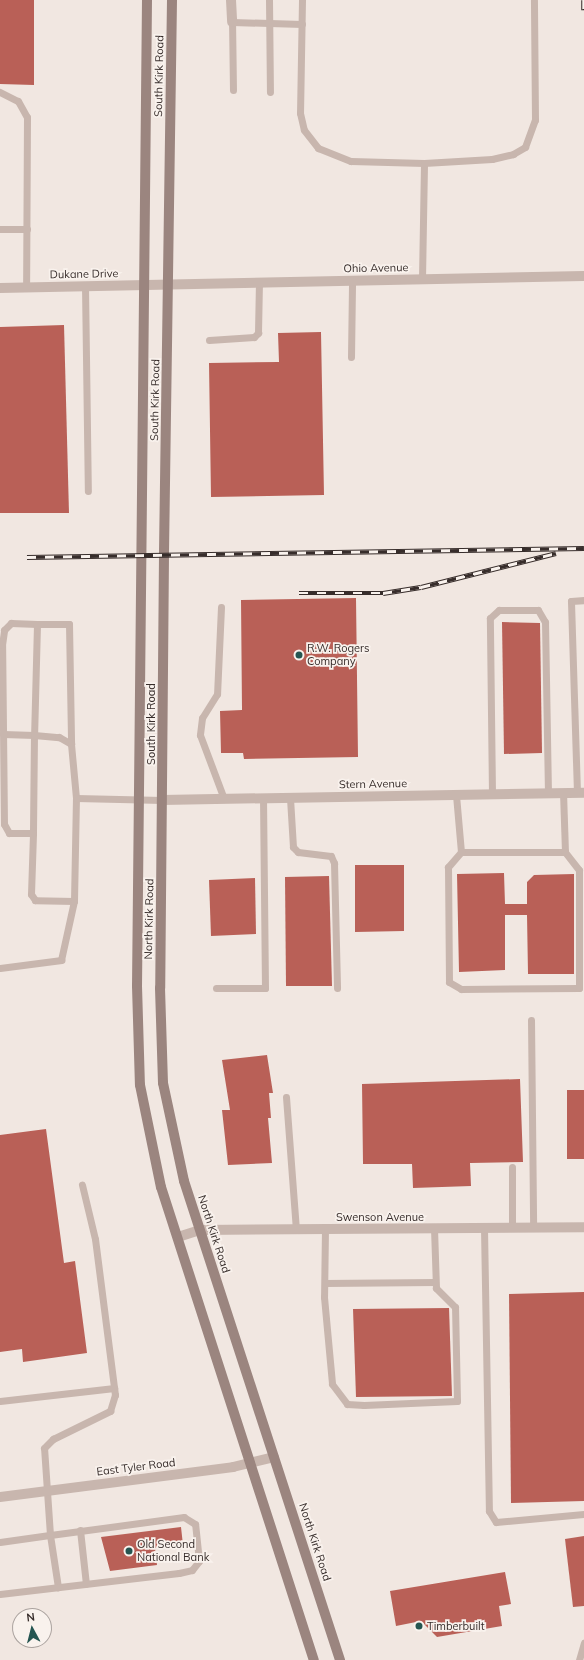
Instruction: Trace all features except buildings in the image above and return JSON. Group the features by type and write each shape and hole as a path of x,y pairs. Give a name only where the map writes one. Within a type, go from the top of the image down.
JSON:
{"main road":[{"name":"South Kirk Road","path":"139,799 147,0"},
{"name":"South Kirk Road","path":"162,800 172,0"},
{"name":"North Kirk Road","path":"139,799 140,1085 152,1156 314,1660"},
{"name":"North Kirk Road","path":"162,800 163,1083 175,1150 340,1660"}],"street":[{"path":"231,0 232,22"},
{"name":"Ohio Avenue","path":"169,284 584,276"},
{"name":"Dukane Drive","path":"0,288 169,284"},
{"name":"Stern Avenue","path":"162,800 581,793"},
{"name":"Swenson Avenue","path":"178,1238 200,1230 584,1227"},
{"name":"East Tyler Road","path":"0,1497 252,1464 274,1457"}],"lane":[{"path":"269,0 270,92"},
{"path":"302,0 300,113 304,130 318,148 351,161 424,163 506,156 529,142 536,120 534,0"},
{"path":"233,90 232,22 302,24"},
{"path":"0,92 18,101 27,117 26,287"},
{"path":"422,279 424,163"},
{"path":"0,229 27,229"},
{"path":"351,357 352,281"},
{"path":"209,340 254,337 258,333 259,283"},
{"path":"86,286 88,491"},
{"path":"581,793 571,600 584,600"},
{"path":"221,607 217,694 202,718 200,735 224,799"},
{"path":"492,794 490,618 499,610 538,610 545,622 548,793"},
{"path":"0,968 61,960 74,901 76,798 71,744 69,624 11,623 4,630 4,824 9,832 33,833"},
{"path":"37,624 31,894 35,900 74,901"},
{"path":"3,734 59,736 71,744"},
{"path":"456,795 460,852 448,867 449,982 461,989 579,988 579,870 565,852 563,793"},
{"path":"76,798 162,800"},
{"path":"216,988 265,988 263,798"},
{"path":"290,798 293,847 298,852 331,856 334,863 337,988"},
{"path":"460,852 565,852"},
{"path":"531,1020 533,1227"},
{"path":"286,1097 296,1229"},
{"path":"512,1167 512,1228"},
{"path":"58,1587 50,1535 42,1455 46,1444 110,1411 114,1388 94,1239 82,1184"},
{"path":"325,1229 325,1283 332,1384 348,1404 364,1405 457,1401 455,1307 435,1282 434,1228"},
{"path":"484,1228 489,1511 496,1522 584,1514"},
{"path":"325,1283 435,1282"},
{"path":"0,1401 114,1388"},
{"path":"0,1542 184,1517 195,1524 199,1561 192,1570 0,1594"},
{"path":"80,1530 86,1584"},
{"path":"579,1660 584,1643"}],"railway":[{"path":"584,0 584,10"},
{"path":"27,557 584,548"},
{"path":"299,593 383,593 421,587 556,553"}],"place":[{"name":"R.W. Rogers Company","path":"299,655"},
{"name":"Old Second National Bank","path":"129,1551"},
{"name":"Timberbuilt","path":"419,1626"}]}
